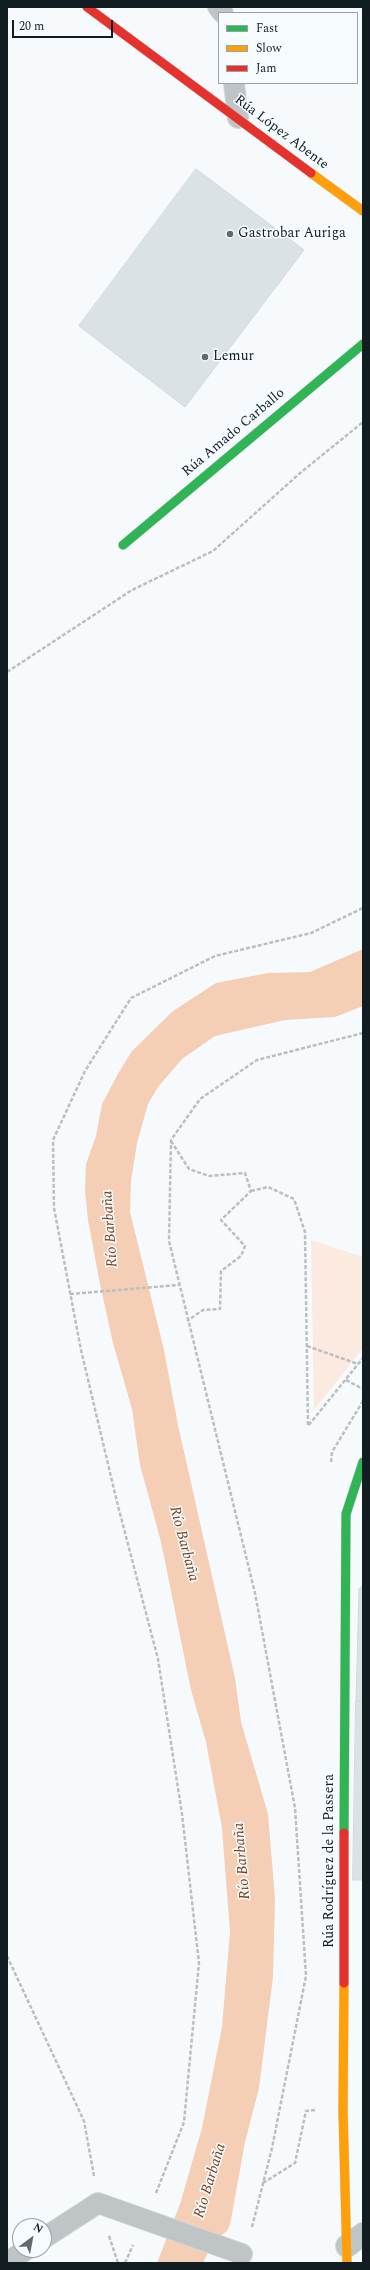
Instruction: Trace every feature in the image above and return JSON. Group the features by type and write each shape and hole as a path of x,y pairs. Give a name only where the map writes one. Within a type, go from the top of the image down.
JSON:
{"street":[{"name":"Rúa López Abente","path":"87,7 363,211"},
{"name":"Rúa Amado Carballo","path":"123,545 363,344"},
{"name":"Rúa Rodríguez de la Passera","path":"352,2248 343,2110 346,1514 363,1462"}],"lane":[{"path":"234,84 238,118"},
{"path":"52,2233 98,2203 242,2254"}],"path":[{"path":"7,672 132,590 213,551 299,474 363,422"},
{"path":"125,2263 153,2223 184,2122 200,1963 182,1814 158,1659 117,1502 81,1350 54,1208 53,1140 85,1071 131,998 215,956 311,933 363,908"},
{"path":"242,2254 250,2236 272,2148 306,1976 295,1808 255,1593 187,1321 169,1241 171,1140 200,1099 257,1060 363,1033"},
{"path":"171,1140 189,1169 209,1176 245,1173 250,1191"},
{"path":"187,1321 203,1310 220,1309 221,1271 241,1256 245,1246 221,1220 250,1191 268,1187 294,1199 305,1232 308,1426 363,1358"},
{"path":"70,1294 179,1286"},
{"path":"307,1346 358,1364"},
{"path":"346,1380 363,1389"},
{"path":"7,1956 84,2121 98,2203"},
{"path":"263,2183 295,2163 306,2112 321,2108 343,2110"}],"shaded area":[{"path":"311,1240 363,1257 363,1348 314,1410"}],"water":[{"name":"Río Barbaña","path":"363,949 363,1006 335,1017 285,1020 215,1036 182,1059 158,1087 148,1104 137,1143 131,1181 130,1212 164,1350 178,1425 235,1678 241,1722 268,1814 275,1898 273,1977 259,2088 245,2142 230,2225 227,2231 213,2242 203,2263 157,2263 180,2204 202,2128 222,2027 230,1932 222,1828 206,1742 191,1690 161,1542 140,1465 132,1409 113,1343 100,1284 88,1220 85,1191 86,1164 96,1136 102,1104 119,1072 132,1051 173,1011 216,983 268,973 310,972"}],"building":[{"path":"196,169 304,250 185,407 79,326"},
{"path":"363,1585 363,1701 356,1701 359,1589"},
{"path":"356,1701 363,1701 363,1880 353,1880"}],"traffic: fast":[{"path":"123,545 363,344"},
{"path":"344,1833 346,1514 363,1462"}],"traffic: slow":[{"path":"311,173 363,211"},
{"path":"344,1983 343,2110 347,2263"}],"traffic: jam":[{"path":"87,7 311,173"},
{"path":"344,1833 344,1983"}],"place":[{"name":"Gastrobar Auriga","path":"230,234"},
{"name":"Lemur","path":"205,357"}]}
